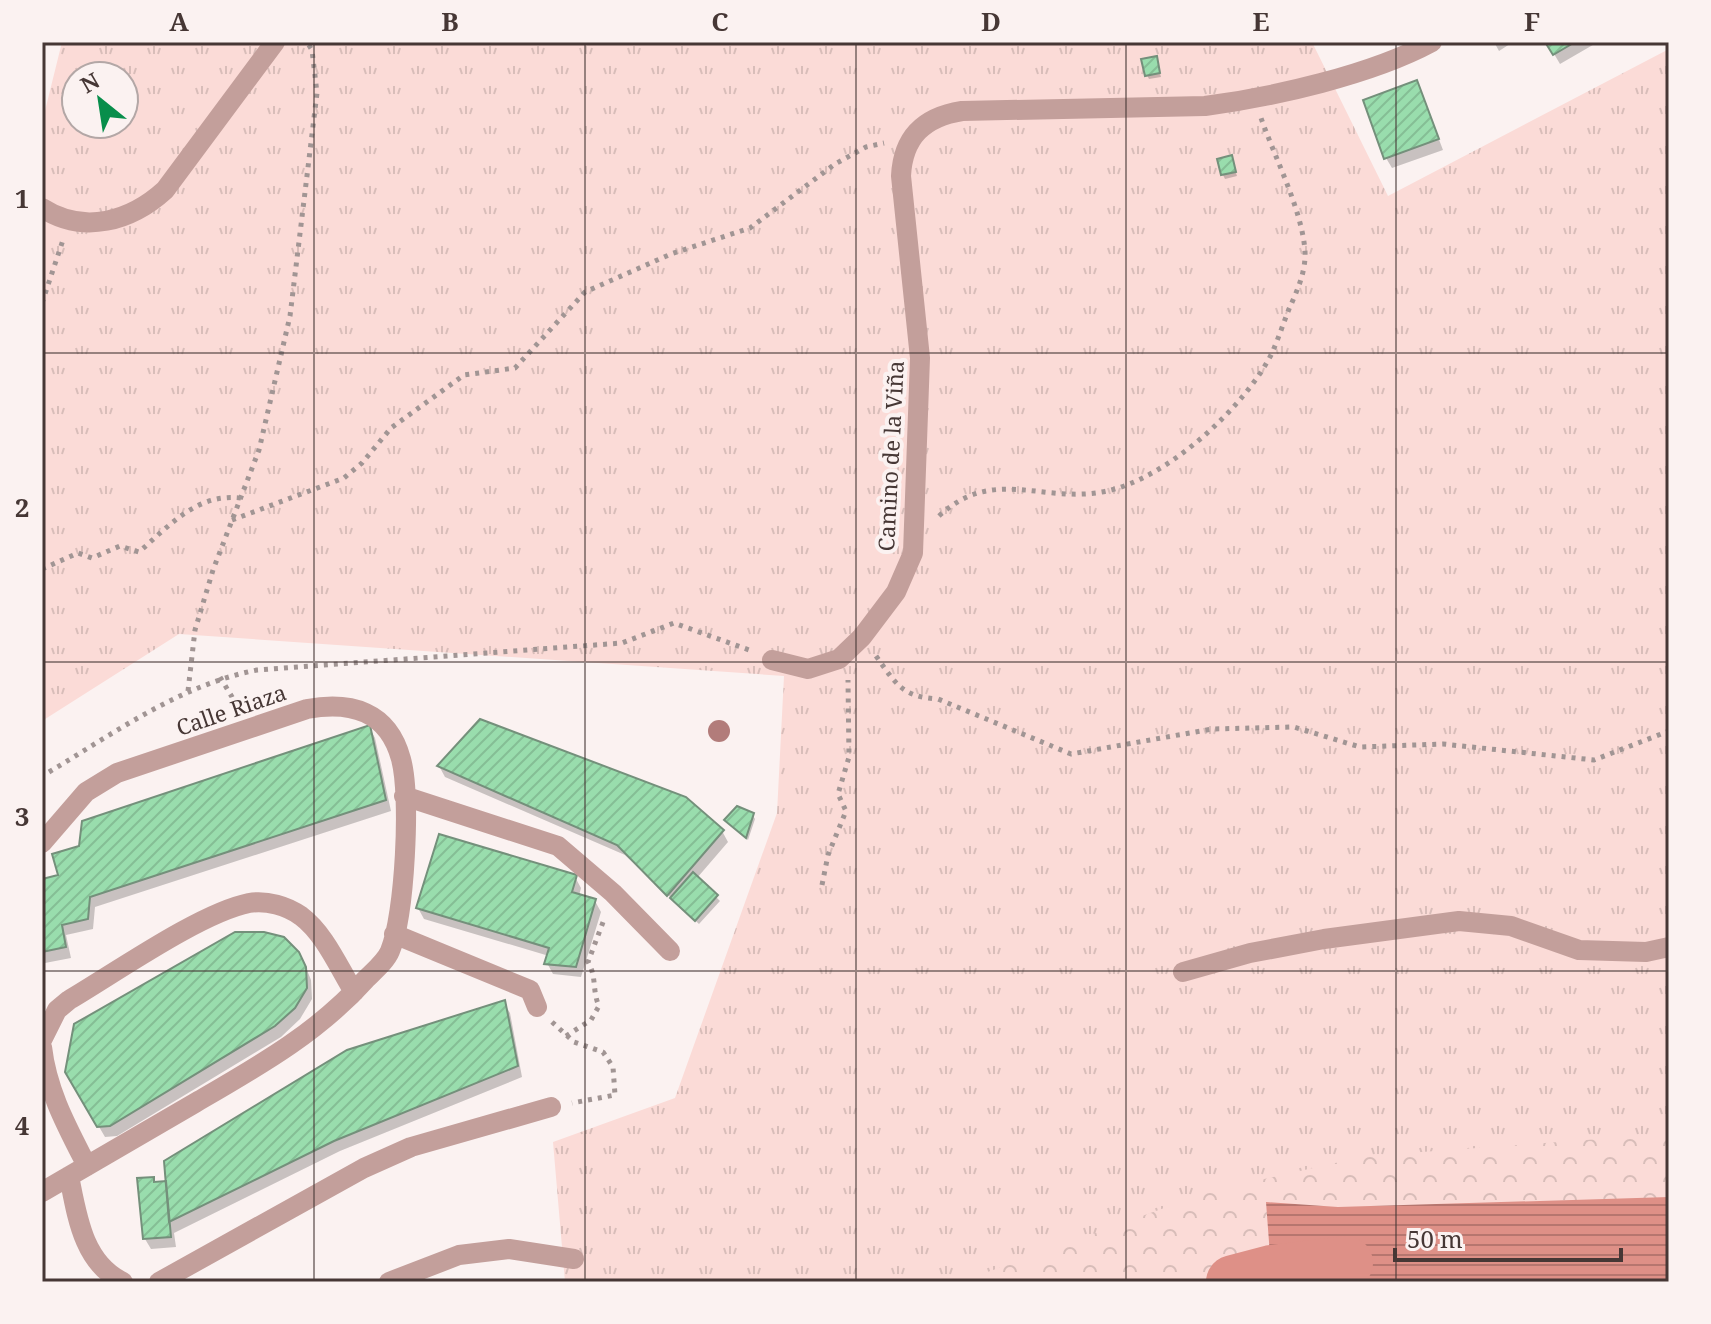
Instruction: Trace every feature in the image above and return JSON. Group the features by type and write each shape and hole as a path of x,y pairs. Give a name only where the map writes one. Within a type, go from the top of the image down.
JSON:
{"street":[{"path":"42,208 69,220 110,221 149,205 165,190 275,42"},
{"path":"909,141 925,123 962,111 1205,106 1255,98 1375,64 1432,42"},
{"name":"Camino de la Viña","path":"772,660 808,669 822,667 855,644 905,575 915,539 920,358 901,176 902,158 909,141"},
{"name":"Calle Riaza","path":"42,843 97,784 117,773 323,706 337,704 363,709 379,719 400,752 404,796 404,890 389,953 354,992 288,1049 42,1192"},
{"path":"404,796 530,834 558,846 613,893 670,951"},
{"path":"42,1040 57,1010 69,1000 211,917 252,902 278,905 302,917 314,928 354,992"},
{"path":"1183,972 1250,953 1324,939 1459,921 1511,926 1579,950 1646,952 1669,947"},
{"path":"394,934 530,990 537,1007"},
{"path":"42,1047 44,1070 78,1171 79,1222 94,1257 105,1272 123,1282"},
{"path":"159,1282 364,1168 411,1147 558,1106"},
{"path":"389,1282 459,1255 509,1249 574,1259"}],"path":[{"path":"188,691 195,630 259,450 290,316 317,93 312,50 307,42"},
{"path":"915,539 954,502 975,491 1002,487 1066,493 1105,492 1144,480 1189,450 1243,392 1270,357 1302,277 1305,254 1302,230 1255,98"},
{"path":"232,520 344,478 391,428 464,375 515,368 585,292 671,254 750,228 835,164 866,147 909,141"},
{"path":"42,303 69,220"},
{"path":"42,569 78,553 92,558 120,546 139,552 179,517 218,495 241,498"},
{"path":"49,772 188,691 220,677 301,664 622,643 674,623 721,637 772,660"},
{"path":"855,644 898,687 916,697 938,699 1071,754 1212,729 1294,727 1360,747 1443,744 1594,760 1669,731"},
{"path":"822,885 828,855 846,811 838,794 849,757 855,644"},
{"path":"220,677 250,728"},
{"path":"566,1036 591,1020 599,1006 594,996 596,978 588,962 613,893"},
{"path":"537,1007 566,1036 603,1052 615,1076 615,1095 558,1106"}],"green space":[{"path":"62,42 1312,42 1388,196 1669,49 1669,1241 1233,1282 565,1282 553,1142 675,1098 777,813 784,676 179,634 42,721 42,123"},
{"path":"1669,1134 1669,1282 960,1282 1211,1191 1366,1156"}],"shaded area":[{"path":"1669,1197 1669,1282 1272,1282 1266,1202 1338,1207"}],"building":[{"path":"1545,42 1575,42 1553,55"},
{"path":"1157,56 1160,73 1145,76 1141,59"},
{"path":"1417,80 1439,139 1384,159 1363,100"},
{"path":"1232,155 1236,172 1221,175 1217,159"},
{"path":"480,719 686,797 724,830 667,896 617,845 437,766"},
{"path":"370,725 386,800 90,897 88,919 62,925 66,947 42,952 42,879 58,875 52,854 79,846 82,821"},
{"path":"737,806 754,813 746,838 724,820"},
{"path":"439,834 577,875 572,892 596,899 576,967 544,964 549,948 416,908"},
{"path":"693,872 718,895 695,921 670,898"},
{"path":"235,932 264,932 284,937 299,952 306,967 307,988 295,1008 275,1026 110,1126 97,1127 65,1072 74,1024"},
{"path":"505,1000 518,1066 334,1141 169,1222 164,1161 347,1050"},
{"path":"154,1177 154,1182 166,1181 171,1237 143,1239 137,1178"}],"waterway":[{"path":"1233,1282 1271,1272 1346,1263"}]}
